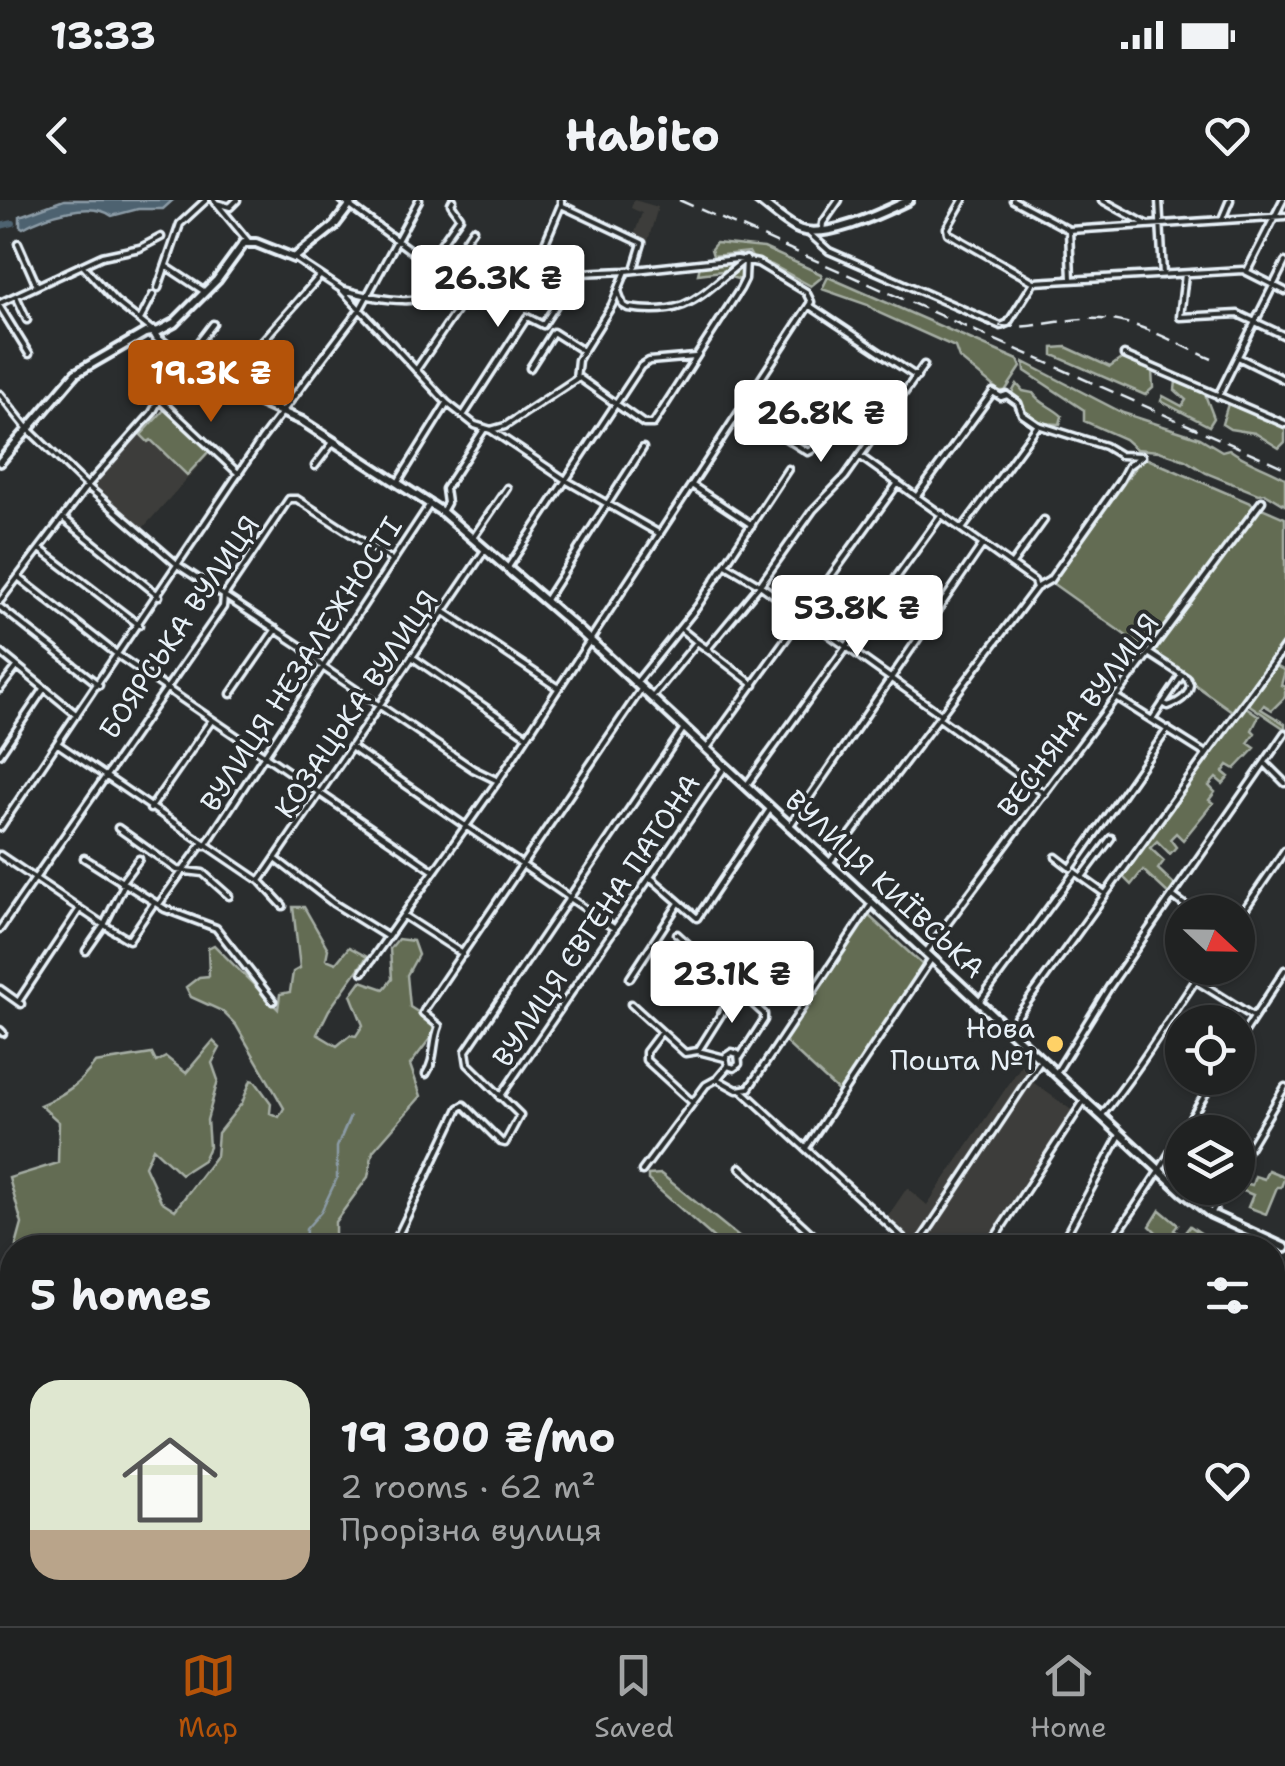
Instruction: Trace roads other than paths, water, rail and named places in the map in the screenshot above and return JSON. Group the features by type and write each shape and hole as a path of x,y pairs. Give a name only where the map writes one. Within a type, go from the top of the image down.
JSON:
{"street":[{"path":"158,288 180,224 206,200"},
{"path":"230,220 230,207 238,200"},
{"path":"342,200 353,202 458,286 472,288 532,275 626,271 746,259 806,292 810,304 917,378"},
{"path":"0,828 282,411 360,309 419,200"},
{"path":"428,263 460,218 452,200"},
{"path":"758,200 796,228 808,232 822,232 909,200"},
{"path":"822,232 823,223 839,200"},
{"path":"893,208 898,200"},
{"path":"963,200 948,233 1034,282 1247,271 1285,290"},
{"path":"1013,200 1069,230 1285,216"},
{"path":"1102,200 1150,226"},
{"path":"1159,200 1163,276"},
{"path":"1222,221 1230,200"},
{"path":"1247,271 1283,200"},
{"path":"215,201 230,207"},
{"path":"215,201 248,241 294,258 341,289 463,416 660,534"},
{"path":"294,258 334,226 353,202"},
{"path":"532,275 561,202 642,243 635,266"},
{"path":"442,274 473,230"},
{"path":"1069,230 1071,279"},
{"path":"808,232 829,251 1001,326 1008,323 1034,282"},
{"path":"30,354 0,305 102,256 140,248 162,237"},
{"path":"0,462 76,373 95,359 174,323 248,241"},
{"path":"18,244 37,286"},
{"path":"341,289 366,296 426,300 458,286 481,251"},
{"path":"618,291 623,305 634,310 688,305 712,290 746,259"},
{"path":"578,377 650,426 742,285 746,259"},
{"path":"1218,396 1285,262"},
{"path":"83,266 115,301 153,331"},
{"path":"166,266 204,292"},
{"path":"578,377 578,360 602,325 626,271"},
{"path":"542,326 574,279 574,272"},
{"path":"1185,274 1180,317 1225,313 1285,336"},
{"path":"234,392 252,353 320,276"},
{"path":"416,370 472,288"},
{"path":"141,318 152,295"},
{"path":"16,296 27,320"},
{"path":"362,972 498,781 810,304"},
{"path":"463,416 527,317 583,352"},
{"path":"99,685 0,604 87,486 139,430 183,360 213,324"},
{"name":"ВУЛИЦЯ КИЇВСЬКА","path":"153,331 207,379 282,411 442,512 639,685 1159,1171 1211,1214 1257,1235"},
{"path":"530,368 553,332"},
{"path":"1124,355 1285,424"},
{"path":"1238,356 1285,380"},
{"path":"507,569 645,363 696,358"},
{"path":"707,648 760,585 813,510 860,457 924,365"},
{"path":"442,512 447,503 446,489 488,429 505,426 578,377"},
{"path":"741,410 808,452 855,384 896,408"},
{"path":"830,862 1036,588 1050,580 1121,475 1142,456 1120,455 1105,446 1038,425 1022,414 1018,404 993,392 917,496"},
{"path":"0,394 28,428 87,486 179,566 302,647 324,668 498,781"},
{"path":"160,400 239,474"},
{"path":"398,482 447,403"},
{"path":"962,529 1038,425"},
{"path":"315,466 334,441"},
{"path":"545,602 643,448"},
{"path":"860,457 1034,580 1036,588"},
{"path":"426,1074 433,1063 438,1026 424,1014 639,685 726,565 788,469"},
{"path":"706,749 898,484"},
{"path":"692,485 752,525"},
{"path":"473,539 507,488"},
{"name":"БОЯРСЬКА ВУЛИЦЯ","path":"0,929 223,607 224,596 286,502 293,498 393,561"},
{"name":"ВЕСНЯНА ВУЛИЦЯ","path":"806,1148 929,955 1262,502"},
{"name":"ВУЛИЦЯ НЕЗАЛЕЖНОСТІ","path":"104,925 130,940 184,872 324,668 430,504"},
{"path":"746,786 942,514"},
{"path":"62,518 159,596"},
{"path":"1012,565 1044,520"},
{"path":"790,827 983,544"},
{"path":"39,548 139,626"},
{"name":"КОЗАЦЬКА ВУЛИЦЯ","path":"260,881 485,550"},
{"path":"726,565 890,677 1044,794"},
{"path":"18,577 119,656 434,871"},
{"path":"443,612 558,688"},
{"path":"680,628 754,685"},
{"path":"231,694 276,629"},
{"path":"652,697 698,642"},
{"path":"1008,1029 1285,646"},
{"path":"0,652 78,715"},
{"path":"1150,654 1182,675 1190,685 1189,692 1178,702 1168,706 1163,703"},
{"path":"412,657 526,736"},
{"path":"0,689 16,666"},
{"path":"1152,720 1182,675"},
{"path":"0,754 44,689"},
{"path":"1116,698 1206,754"},
{"path":"150,809 212,720"},
{"path":"398,1235 461,1106 501,1142 505,1143 510,1135 520,1116 468,1064 465,1058 470,1042 684,728"},
{"path":"979,1002 1168,729"},
{"path":"1174,895 1285,733"},
{"path":"58,744 260,881 282,906"},
{"path":"350,747 614,929"},
{"path":"1265,764 1285,783"},
{"name":"ВУЛИЦЯ ЄВГЕНА ПАТОНА","path":"500,1097 725,766"},
{"path":"650,878 697,918 770,809"},
{"path":"118,828 184,872 202,872 229,896"},
{"path":"1082,877 1111,838"},
{"path":"1254,895 1285,850"},
{"path":"0,854 104,925"},
{"path":"84,858 157,903 216,928 273,1001"},
{"path":"1056,858 1105,894"},
{"path":"86,951 139,859"},
{"path":"276,859 388,937"},
{"path":"630,978 680,903"},
{"path":"743,1091 749,1088 872,903"},
{"path":"1056,1073 1165,907"},
{"path":"0,989 20,1003 80,909"},
{"path":"404,915 463,954"},
{"path":"678,934 765,1017 738,1066 728,1066"},
{"path":"1255,1016 1284,974"},
{"path":"1101,1116 1193,985"},
{"path":"1204,985 1235,1005"},
{"path":"698,1051 737,989"},
{"path":"631,1004 684,1054 698,1051 726,1058"},
{"path":"661,1032 646,1052 646,1060 693,1103"},
{"path":"726,1058 732,1052 740,1057"},
{"path":"726,1058 728,1066"},
{"path":"924,1235 1041,1060"},
{"path":"642,1172 706,1085 718,1079 728,1066"},
{"path":"718,1079 743,1091 901,1235"},
{"path":"1255,1137 1285,1087"},
{"path":"1117,1235 1205,1095"},
{"path":"996,1235 1084,1101"},
{"path":"1066,1235 1120,1135"},
{"path":"740,1167 813,1235"},
{"path":"1211,1214 1216,1205"}],"water":[{"path":"64,200 173,200 163,209 138,209 112,216 93,209 81,210 20,226 20,216"}],"waterway":[{"path":"0,226 13,223"},
{"path":"306,1235 337,1178 337,1147 350,1117"}],"railway":[{"path":"679,200 1285,468"},
{"path":"977,320 1008,327 1085,319 1116,321 1158,334 1212,359"}],"place":[{"name":"Нова Пошта №1","path":"1055,1044"}]}
